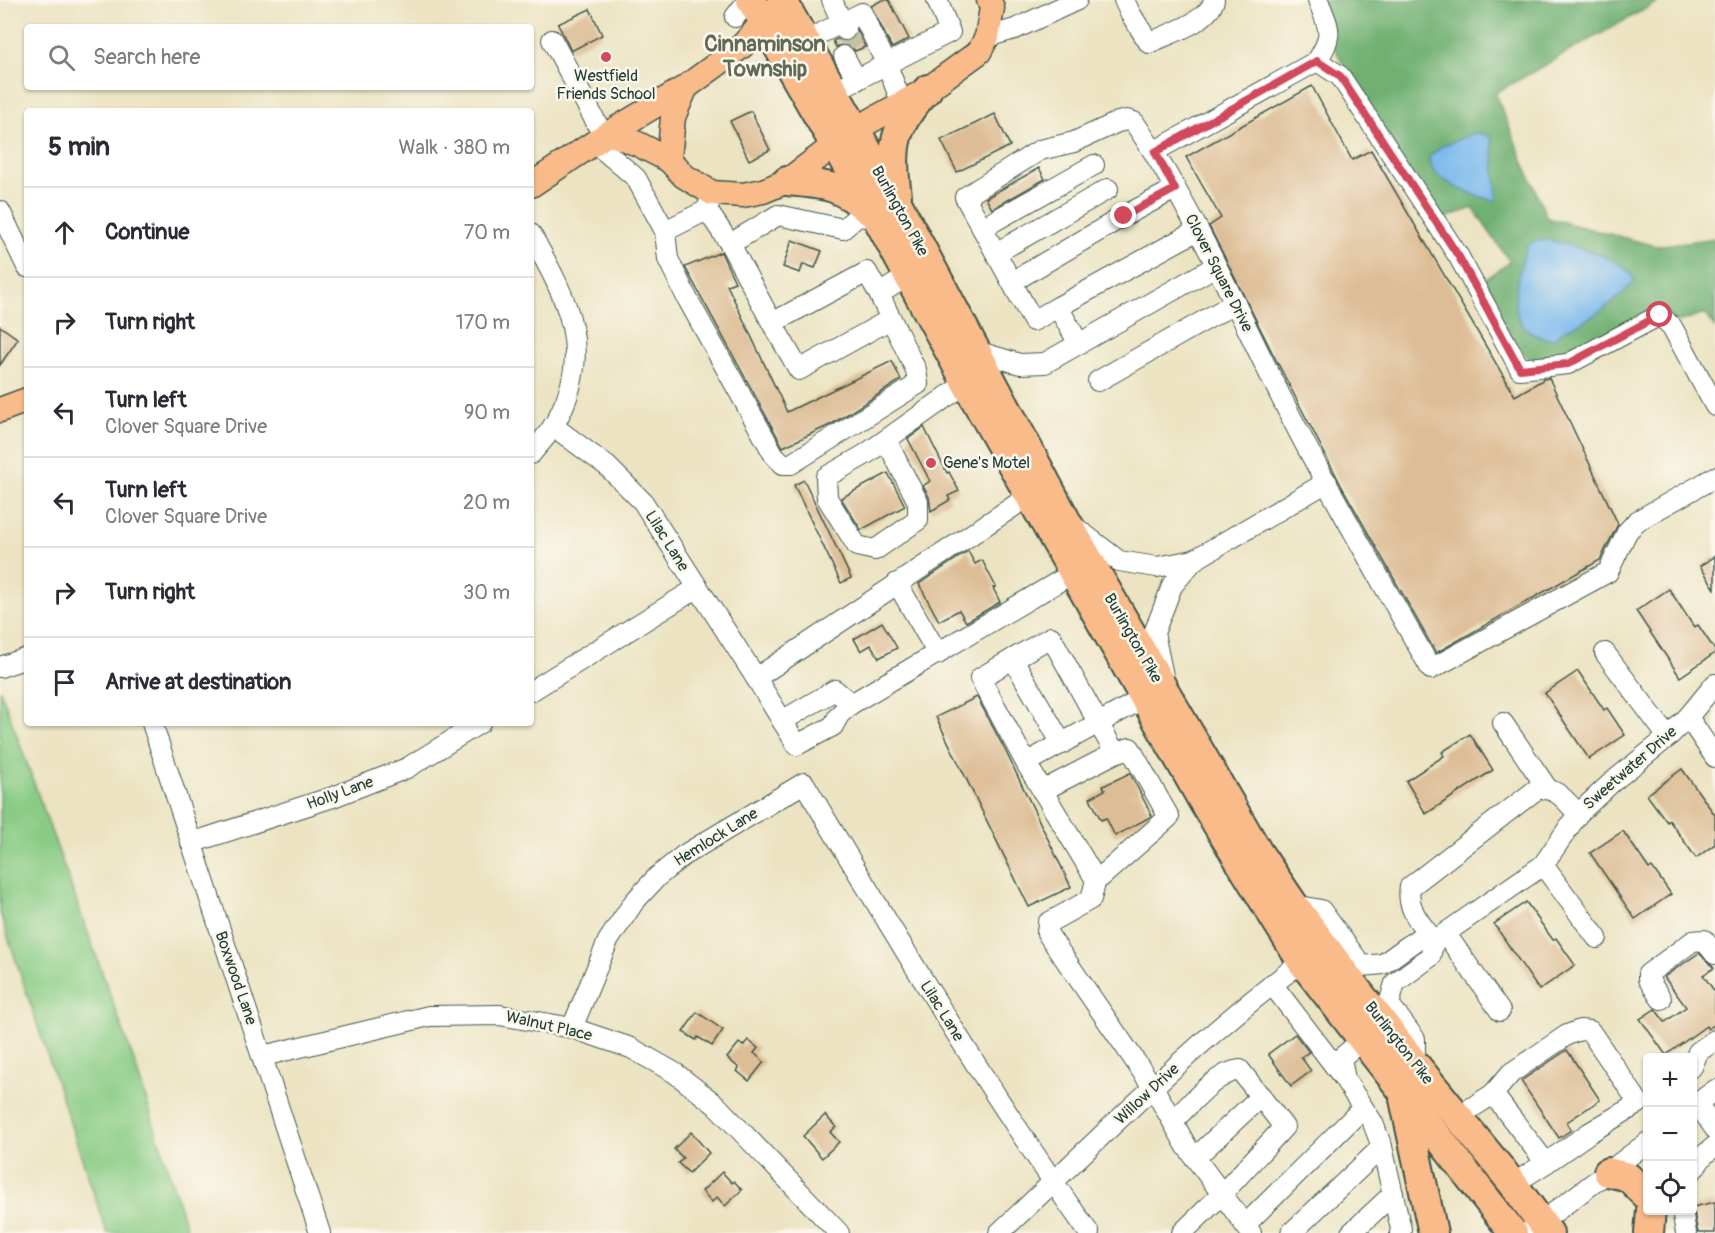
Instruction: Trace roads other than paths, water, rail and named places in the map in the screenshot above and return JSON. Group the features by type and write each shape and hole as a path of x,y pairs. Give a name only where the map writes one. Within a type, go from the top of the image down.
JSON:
{"highway":[{"name":"Burlington Pike","path":"782,0 805,41 853,82 845,137"},
{"name":"Burlington Pike","path":"750,10 845,137 888,212 976,351 1067,522 1156,699 1205,805 1302,962 1513,1233"},
{"path":"775,186 829,185 888,212 895,142 902,123 913,105 928,89"},
{"name":"Burlington Pike","path":"888,212 908,276 1073,573 1294,905 1415,1065 1459,1116 1512,1184 1539,1229"},
{"path":"1404,1094 1433,1233"},
{"path":"1608,1172 1628,1177 1643,1193"},
{"path":"1648,1233 1650,1215"}],"main road":[{"path":"534,183 686,87 742,46 750,10 782,0"},
{"path":"603,138 638,144 669,160 710,202 775,186 845,137 928,89 979,52 987,37 992,8 989,0"},
{"path":"669,160 673,117 686,87"},
{"path":"0,410 24,401"}],"street":[{"path":"832,0 838,30"},
{"path":"850,53 853,82 950,32 937,0"},
{"path":"987,37 1014,29 1077,0"},
{"path":"1124,0 1149,44 1203,18 1213,7 1214,0"},
{"path":"1155,152 1317,61 1326,46 1330,32 1318,0"},
{"path":"805,41 838,30 862,14 887,65 902,104"},
{"path":"552,40 603,138 636,178 665,231 668,259 687,298 774,455 783,464 791,464 918,384 916,370 867,272 772,323"},
{"path":"1317,61 1340,76 1459,257 1520,369 1568,364 1660,315 1672,327 1715,406"},
{"name":"Clover Square Drive","path":"1080,140 1127,120 1134,122 1155,152 1198,230 1311,455 1431,669 1608,572 1627,532 1637,521 1715,477"},
{"path":"1124,216 1080,140 1040,150 965,197 1034,321 1198,230"},
{"path":"982,228 1094,165"},
{"path":"775,186 778,215"},
{"path":"996,253 1108,189"},
{"path":"1012,282 1124,216 1175,189"},
{"path":"665,231 710,202 730,244 799,370 891,319"},
{"path":"0,211 24,261"},
{"path":"730,244 778,215 843,229 858,216 888,212"},
{"path":"534,239 559,284 569,314 575,346 575,363 568,395 554,426 534,450"},
{"path":"976,351 1020,364 1045,363 1078,342 1216,266"},
{"path":"879,294 908,276"},
{"path":"1098,381 1235,303"},
{"path":"1058,307 1078,342"},
{"path":"886,440 918,502 918,520 875,550 857,546 827,498 826,477 866,454 966,383"},
{"name":"Lilac Lane","path":"554,426 607,466 643,502 797,745 833,726 839,715 851,704"},
{"path":"1026,764 1100,723 1156,699 1154,633 1172,586 1194,560 1326,482"},
{"path":"756,678 1029,496"},
{"path":"1067,522 1119,561 1157,567 1194,560"},
{"path":"782,721 835,690 851,704 1073,573"},
{"path":"897,584 938,654"},
{"path":"534,689 697,588"},
{"path":"1096,880 1026,764 980,678 1052,637 1115,753"},
{"path":"1605,653 1668,737"},
{"path":"0,667 24,659"},
{"path":"1013,659 1062,744"},
{"name":"Sweetwater Drive","path":"1415,1065 1415,1039 1389,1004 1395,983 1430,957 1440,937 1543,865 1578,814 1611,783 1668,737 1715,684"},
{"path":"1688,717 1715,757"},
{"path":"1503,723 1547,788"},
{"name":"Boxwood Lane","path":"153,726 320,1233"},
{"name":"Holly Lane","path":"191,843 333,797 407,768 475,726"},
{"path":"1042,791 1115,753 1130,748 1169,817 1096,880 1091,899 1048,924 1047,933 1153,1087 1196,1158 1248,1229 1363,1108"},
{"name":"Lilac Lane","path":"804,783 945,1018 1053,1183 1089,1233"},
{"name":"Hemlock Lane","path":"572,1028 608,941 634,902 657,877 684,855 804,783"},
{"path":"1500,1011 1440,937 1411,908 1408,897 1410,887 1537,789 1547,788 1555,791 1578,814"},
{"path":"1543,865 1597,938"},
{"name":"Sweetwater Drive","path":"1294,905 1321,910 1362,966 1383,964 1419,938 1440,937"},
{"path":"1661,999 1648,979 1648,974 1693,941 1704,939 1715,954"},
{"name":"Willow Drive","path":"999,1233 1153,1087 1272,984 1302,962"},
{"path":"1272,984 1345,1080 1372,1123 1382,1147 1400,1233"},
{"name":"Walnut Place","path":"263,1056 429,1016 500,1015 572,1028 631,1048 675,1073 716,1105 838,1233"},
{"path":"1459,1116 1493,1094 1511,1073 1567,1035 1580,1030 1590,1031 1643,1109 1588,1133 1512,1184"},
{"path":"1345,1080 1341,1058 1362,1040"},
{"path":"1697,1054 1715,1040"},
{"path":"1173,1121 1218,1078 1230,1071 1240,1070 1284,1127 1182,1233"},
{"path":"1697,1103 1715,1090"},
{"path":"1493,1094 1546,1163"},
{"path":"1196,1158 1261,1096"},
{"path":"1696,1107 1715,1129"},
{"path":"1539,1229 1643,1145"},
{"path":"1697,1164 1715,1146"},
{"path":"1291,1233 1382,1147"},
{"path":"1352,1233 1393,1194"},
{"path":"1683,1215 1686,1233"}],"water":[{"path":"1475,133 1488,135 1492,140 1497,197 1495,201 1454,186 1440,176 1430,164 1429,157 1442,146"},
{"path":"1547,240 1610,259 1621,265 1634,281 1617,299 1553,339 1536,335 1527,329 1519,320 1516,307 1518,276 1527,247 1531,242"}],"tunnel":[{"path":"845,30 856,51"}],"place":[{"name":"Westfield Friends School","path":"606,57"},
{"name":"Gene's Motel","path":"931,463"}],"district":[{"name":"Cinnaminson Township","path":"765,56"}]}
